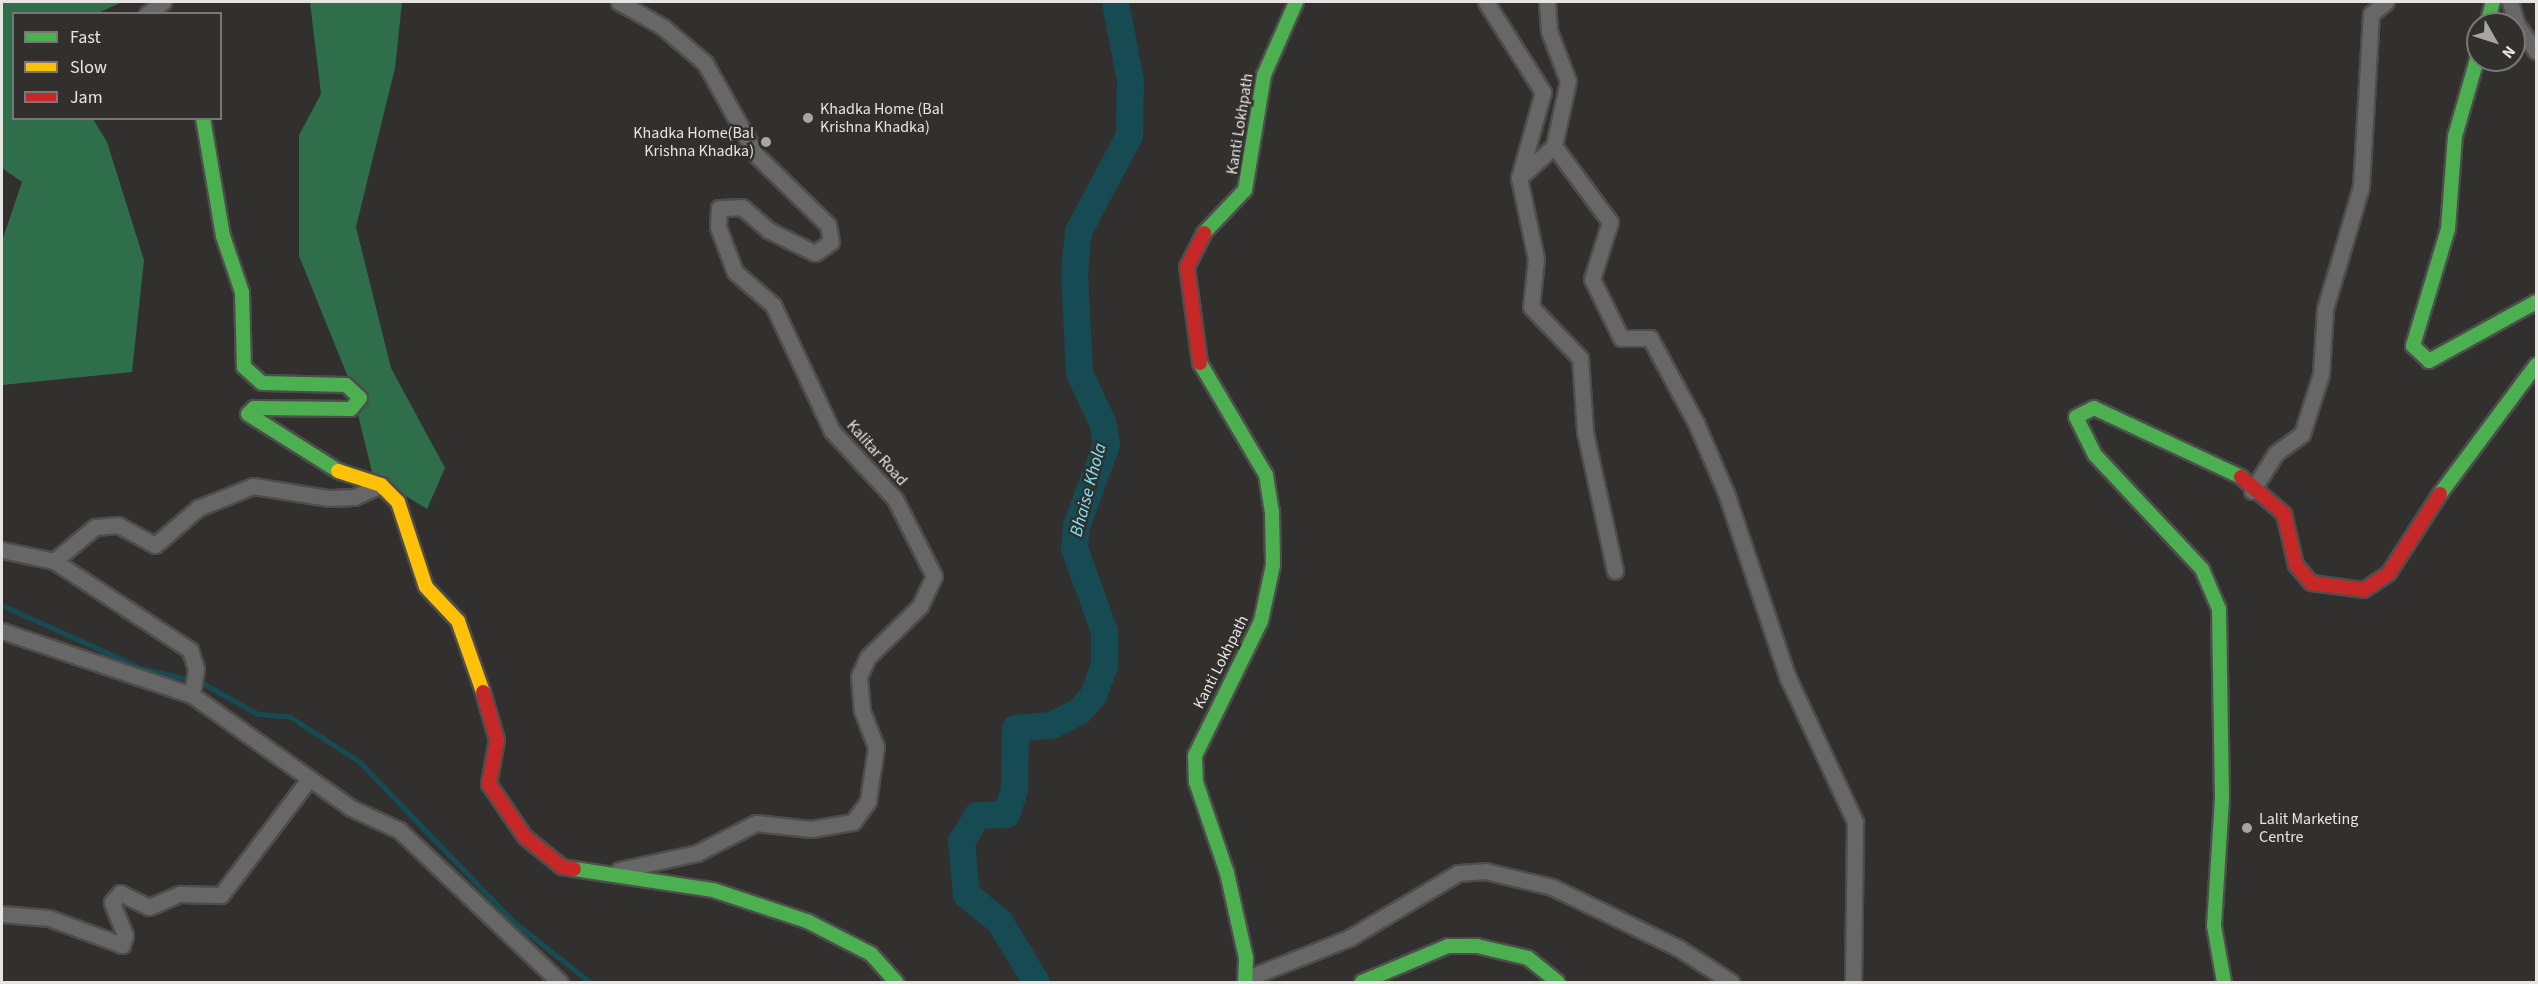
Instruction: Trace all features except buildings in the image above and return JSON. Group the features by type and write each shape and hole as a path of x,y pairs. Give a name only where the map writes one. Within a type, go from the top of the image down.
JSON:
{"street":[{"path":"150,12 163,2"},
{"name":"Kalitar Road","path":"589,875 697,853 756,823 811,829 853,822 868,801 876,747 862,711 860,676 868,657 920,606 934,576 895,499 832,431 773,306 735,272 722,243 719,208 742,207 768,230 815,253 831,242 828,225 757,156 705,63 663,27 619,2"},
{"name":"Kanti Lokhpath","path":"1245,981 1227,873 1196,782 1195,756 1261,621 1273,565 1272,511 1266,475 1249,442 1207,383 1195,349 1187,267 1197,240 1245,190 1264,75 1296,2"},
{"path":"1486,2 1543,92 1519,178 1536,259 1531,308 1580,358 1585,432 1615,571"},
{"path":"1519,178 1554,146 1568,81 1548,31 1547,2"},
{"path":"2252,491 2276,453 2302,434 2321,374 2325,309 2361,187 2371,14 2386,2"},
{"path":"2510,2 2517,25 2536,51"},
{"path":"2473,72 2455,136 2448,229 2413,346 2429,361 2536,302"},
{"path":"203,120 223,236 242,292 244,367 262,383 346,386 360,398 351,409 254,408 248,414 344,474 381,485 398,502 426,587 458,621 497,740 489,784 541,855 589,875 713,890 807,921 871,954 896,982"},
{"path":"1554,146 1610,222 1592,279 1621,338 1650,338 1696,423 1726,493 1788,678 1855,822 1853,982"},
{"path":"2224,982 2214,926 2222,799 2219,609 2202,569 2095,455 2076,417 2094,408 2231,468 2252,491 2284,514 2296,565 2311,583 2364,590 2389,573 2431,506 2536,365"},
{"path":"54,561 95,527 118,525 155,545 198,508 253,486 329,498 354,497 381,485"},
{"path":"2,550 54,561 190,650 196,669 192,695"},
{"path":"2,631 192,695 351,808 399,830 560,982"},
{"path":"2,914 49,918 123,945 125,935 112,902 120,893 149,907 180,894 221,895 309,779"},
{"path":"1245,981 1349,938 1458,873 1485,871 1552,887 1680,949 1731,982"},
{"path":"1362,982 1448,946 1477,946 1528,958 1558,982"}],"green space":[{"path":"2,2 122,2 100,12 12,12 12,120 94,120 107,142 144,260 132,372 2,385 2,241 22,182 2,168"},
{"path":"310,2 402,2 395,68 356,227 391,368 445,468 427,509 373,476 350,382 299,256 299,135 321,94"}],"waterway":[{"name":"Bhaise Khola","path":"1036,982 999,921 966,894 961,841 977,815 1006,814 1014,790 1015,728 1051,725 1079,711 1093,695 1104,665 1104,631 1074,548 1076,526 1106,444 1102,422 1079,373 1074,272 1078,231 1129,135 1130,80 1115,2"},
{"path":"2,605 141,668 184,678"},
{"path":"203,683 258,714 289,716 360,762 513,921 590,982"}],"traffic: fast":[{"path":"1204,233 1245,190 1264,75 1296,2"},
{"path":"2490,12 2493,2"},
{"path":"2473,72 2455,136 2448,229 2413,346 2429,361 2536,302"},
{"path":"203,120 223,236 242,292 244,367 262,383 346,385 360,398 351,409 254,408 248,414 338,471"},
{"path":"1200,363 1266,475 1272,511 1273,565 1261,621 1195,756 1196,782 1227,873 1246,958 1245,982"},
{"path":"2440,494 2536,365"},
{"path":"2224,982 2214,926 2222,799 2219,609 2202,569 2095,455 2076,417 2094,408 2241,477"},
{"path":"574,869 713,890 807,921 871,954 896,982"},
{"path":"1362,982 1448,946 1477,946 1528,958 1558,982"}],"traffic: slow":[{"path":"338,471 381,485 398,502 426,587 458,621 483,692"}],"traffic: jam":[{"path":"1200,363 1187,267 1204,233"},
{"path":"2241,477 2284,514 2296,565 2311,583 2364,590 2389,573 2440,494"},
{"path":"483,692 497,740 489,784 525,837 562,867 574,869"}],"place":[{"name":"Khadka Home (Bal Krishna Khadka)","path":"808,118"},
{"name":"Khadka Home(Bal Krishna Khadka)","path":"766,142"},
{"name":"Lalit Marketing Centre","path":"2247,828"}]}
